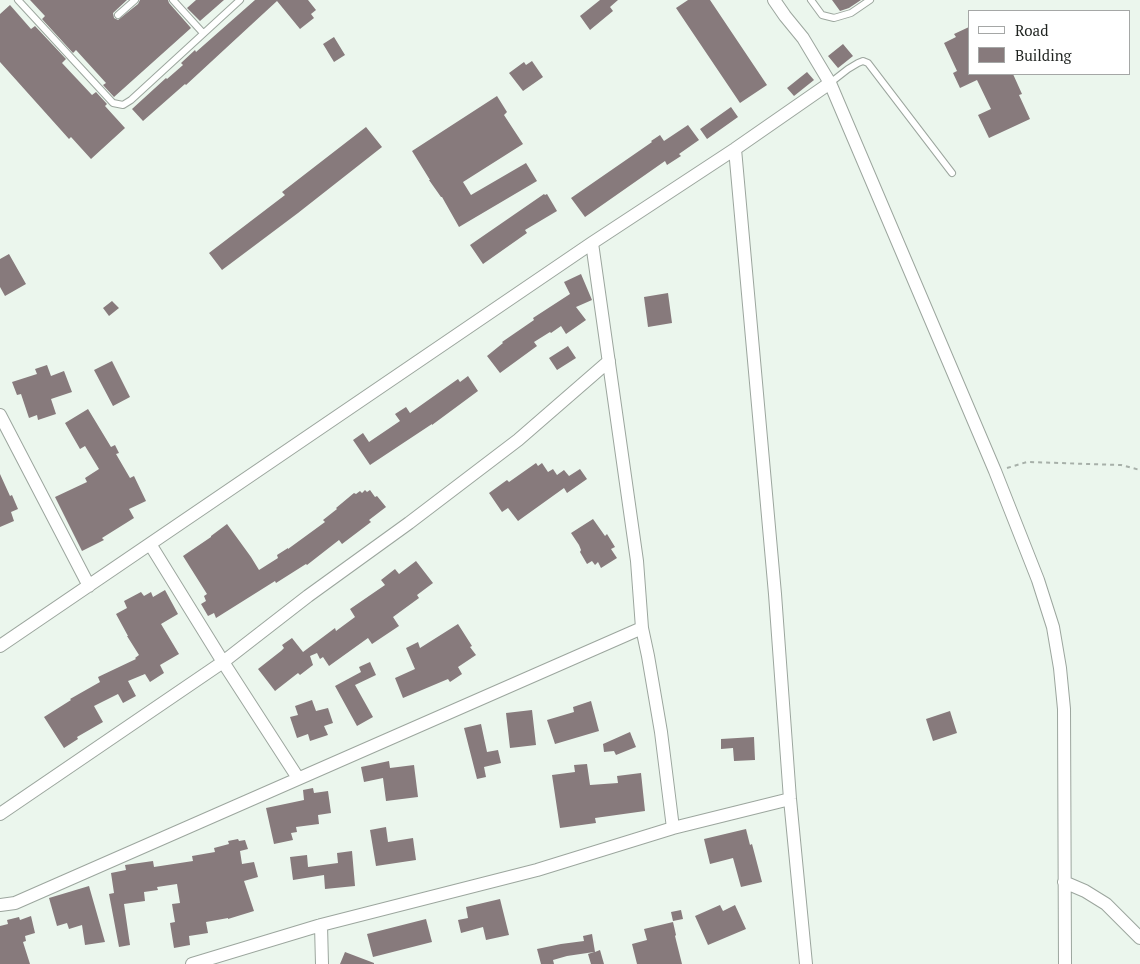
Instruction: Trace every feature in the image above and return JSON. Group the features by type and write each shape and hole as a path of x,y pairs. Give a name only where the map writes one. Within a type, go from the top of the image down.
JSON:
{"street":[{"path":"774,0 803,38 830,82 995,471 1038,580 1052,627 1060,668 1064,709 1065,964"},
{"path":"0,646 592,243 735,149 830,82"},
{"path":"735,149 775,594 790,799 806,964"},
{"path":"592,243 637,561 642,628 661,732 673,828"},
{"path":"0,814 223,662 308,596 518,440 609,361"},
{"path":"0,415 89,586"},
{"path":"150,544 298,778"},
{"path":"0,905 14,904 642,628"},
{"path":"192,964 322,925 537,870 673,828 790,799"},
{"path":"1064,882 1085,891 1106,904 1140,938"},
{"path":"322,925 322,964"}],"lane":[{"path":"18,0 113,103 123,105 131,100 240,0"},
{"path":"118,15 135,0"},
{"path":"173,0 203,33"},
{"path":"811,0 822,15 834,18 851,13 870,0"},
{"path":"830,82 858,63 863,61 868,63 952,173"}],"path":[{"path":"995,471 1027,462 1121,465 1140,470"}],"building":[{"path":"30,0 127,0 113,13 114,18 118,20 138,4 140,0 168,0 191,28 114,97 103,85 106,83 76,50 73,53 42,19 45,16"},
{"path":"196,0 224,0 200,21 187,8"},
{"path":"255,0 308,0 316,10 311,14 314,18 300,29 277,1 186,85 143,121 132,109 183,65 181,63 195,50 196,52"},
{"path":"600,0 618,0 610,7 613,11 590,30 580,16"},
{"path":"688,0 710,0 767,85 740,103 676,8"},
{"path":"832,0 861,0 849,8 840,11"},
{"path":"10,5 31,29 35,26 66,59 62,63 92,95 96,92 107,104 105,106 125,128 91,159 71,137 69,139 0,62 0,14"},
{"path":"968,27 968,75 1013,75 1022,94 1019,95 1030,119 989,138 978,115 991,109 977,80 960,88 953,73 957,71 944,43 956,37 954,34"},
{"path":"334,37 345,55 334,62 323,44"},
{"path":"843,44 853,56 838,68 828,56"},
{"path":"532,61 543,77 523,91 509,73 524,62 526,65"},
{"path":"807,72 814,80 794,96 787,88"},
{"path":"497,96 507,112 504,115 523,144 463,182 471,195 526,163 537,181 459,227 412,151"},
{"path":"731,107 738,117 707,139 700,129"},
{"path":"688,125 699,140 679,154 681,156 667,165 665,161 585,217 571,198 660,135 664,141"},
{"path":"366,127 382,147 222,270 209,253 285,195 282,192"},
{"path":"544,194 547,194 557,211 525,230 527,233 483,264 470,245"},
{"path":"9,254 26,284 5,296 0,287 0,259"},
{"path":"581,274 592,300 576,307 586,320 566,334 561,326 550,332 534,342 537,346 500,373 487,356 502,342 534,320 533,318 570,294 564,282"},
{"path":"668,293 672,323 648,327 644,297"},
{"path":"112,301 119,308 109,316 103,308"},
{"path":"568,346 576,358 557,370 549,358"},
{"path":"112,361 130,397 113,406 94,370"},
{"path":"47,365 51,376 64,371 72,392 51,399 56,414 38,420 37,415 29,418 21,394 17,395 12,382 37,374 35,369"},
{"path":"468,376 478,391 432,425 370,465 353,440 363,433 369,442 400,421 395,414 406,407 410,413 458,379 460,382"},
{"path":"88,409 111,447 115,445 119,453 116,454 130,478 134,476 146,501 129,509 134,518 102,538 104,540 82,551 55,497 87,482 85,478 99,469 85,446 80,449 65,423"},
{"path":"536,463 538,466 542,463 548,472 553,469 557,475 564,470 569,476 580,469 587,479 567,493 564,488 518,521 508,508 502,512 489,493"},
{"path":"0,474 18,509 11,512 14,521 0,527"},
{"path":"365,490 367,492 370,490 386,507 369,520 371,522 342,544 339,540 307,565 276,583 275,581 216,618 214,613 208,616 201,604 206,601 204,596 207,594 183,556 227,524 259,570 278,558 277,555 325,522 323,520 354,493 356,494 360,491 362,493"},
{"path":"593,519 605,536 607,534 615,547 611,549 617,558 601,568 598,562 595,565 592,561 587,564 580,552 579,545 571,533"},
{"path":"416,561 433,583 417,595 419,598 393,617 399,626 372,644 368,638 329,666 323,657 320,659 317,653 310,656 313,665 300,675 298,673 275,691 258,669 284,648 282,645 292,638 303,652 335,628 336,631 355,617 350,609 385,585 381,580 395,569 399,574"},
{"path":"165,590 178,614 161,624 179,654 160,665 164,673 150,682 145,674 128,681 136,696 123,703 118,694 94,706 103,722 77,737 78,739 64,748 44,717 100,682 98,677 136,659 139,655 116,614 127,608 124,601 141,592 144,596 151,592 153,597"},
{"path":"458,624 476,655 458,667 462,674 450,682 448,679 403,698 395,678 415,669 406,648 418,642 420,648"},
{"path":"370,662 376,675 355,685 373,717 357,726 335,686 361,672 359,667"},
{"path":"312,700 316,711 328,708 333,723 324,726 328,735 310,741 308,734 297,738 290,717 298,715 295,706"},
{"path":"591,701 599,731 555,744 547,720 574,712 573,707"},
{"path":"532,710 536,745 510,748 506,713"},
{"path":"950,711 957,733 933,741 926,719"},
{"path":"481,724 487,752 498,750 501,763 484,767 486,777 477,779 464,728"},
{"path":"630,732 636,747 616,755 614,751 604,752 603,744"},
{"path":"754,737 755,760 734,761 733,748 721,749 721,739"},
{"path":"389,761 390,768 414,765 418,797 386,801 383,778 364,782 361,767"},
{"path":"587,764 590,785 618,783 617,776 641,773 645,811 595,818 596,823 560,828 552,775 575,772 574,765"},
{"path":"313,788 314,793 328,791 331,813 318,815 319,824 296,827 297,832 291,833 293,840 274,844 266,808 304,800 303,790"},
{"path":"386,827 388,842 413,838 416,860 376,866 370,830"},
{"path":"746,829 762,882 741,887 733,858 710,864 704,839"},
{"path":"238,839 239,841 245,840 248,849 240,851 242,864 254,862 258,877 244,881 254,911 228,919 206,922 208,933 189,936 190,945 174,948 170,923 175,922 172,904 180,903 177,884 157,887 158,890 144,892 145,901 124,904 130,945 119,947 109,894 114,893 111,873 126,870 125,865 153,861 154,867 193,861 192,856 215,852 214,848 229,844 228,841"},
{"path":"352,851 355,886 325,889 324,875 293,880 290,857 307,855 308,867 338,863 337,853"},
{"path":"89,886 105,942 85,945 82,925 69,929 67,923 57,926 49,898"},
{"path":"500,899 509,935 486,940 483,927 461,933 458,920 468,918 466,907"},
{"path":"720,905 723,911 735,905 746,929 708,945 695,916"},
{"path":"681,910 683,919 673,921 671,912"},
{"path":"31,916 35,933 25,936 26,941 23,942 30,964 0,964 0,926 8,924 7,920 19,917 20,920"},
{"path":"426,919 432,942 373,957 367,934"},
{"path":"673,922 682,964 637,964 632,944 647,940 644,929"},
{"path":"592,934 595,952 600,950 604,964 591,964 588,954 594,952 553,960 554,964 541,964 537,949 584,941 583,936"},
{"path":"345,952 374,963 374,964 340,964"}]}
